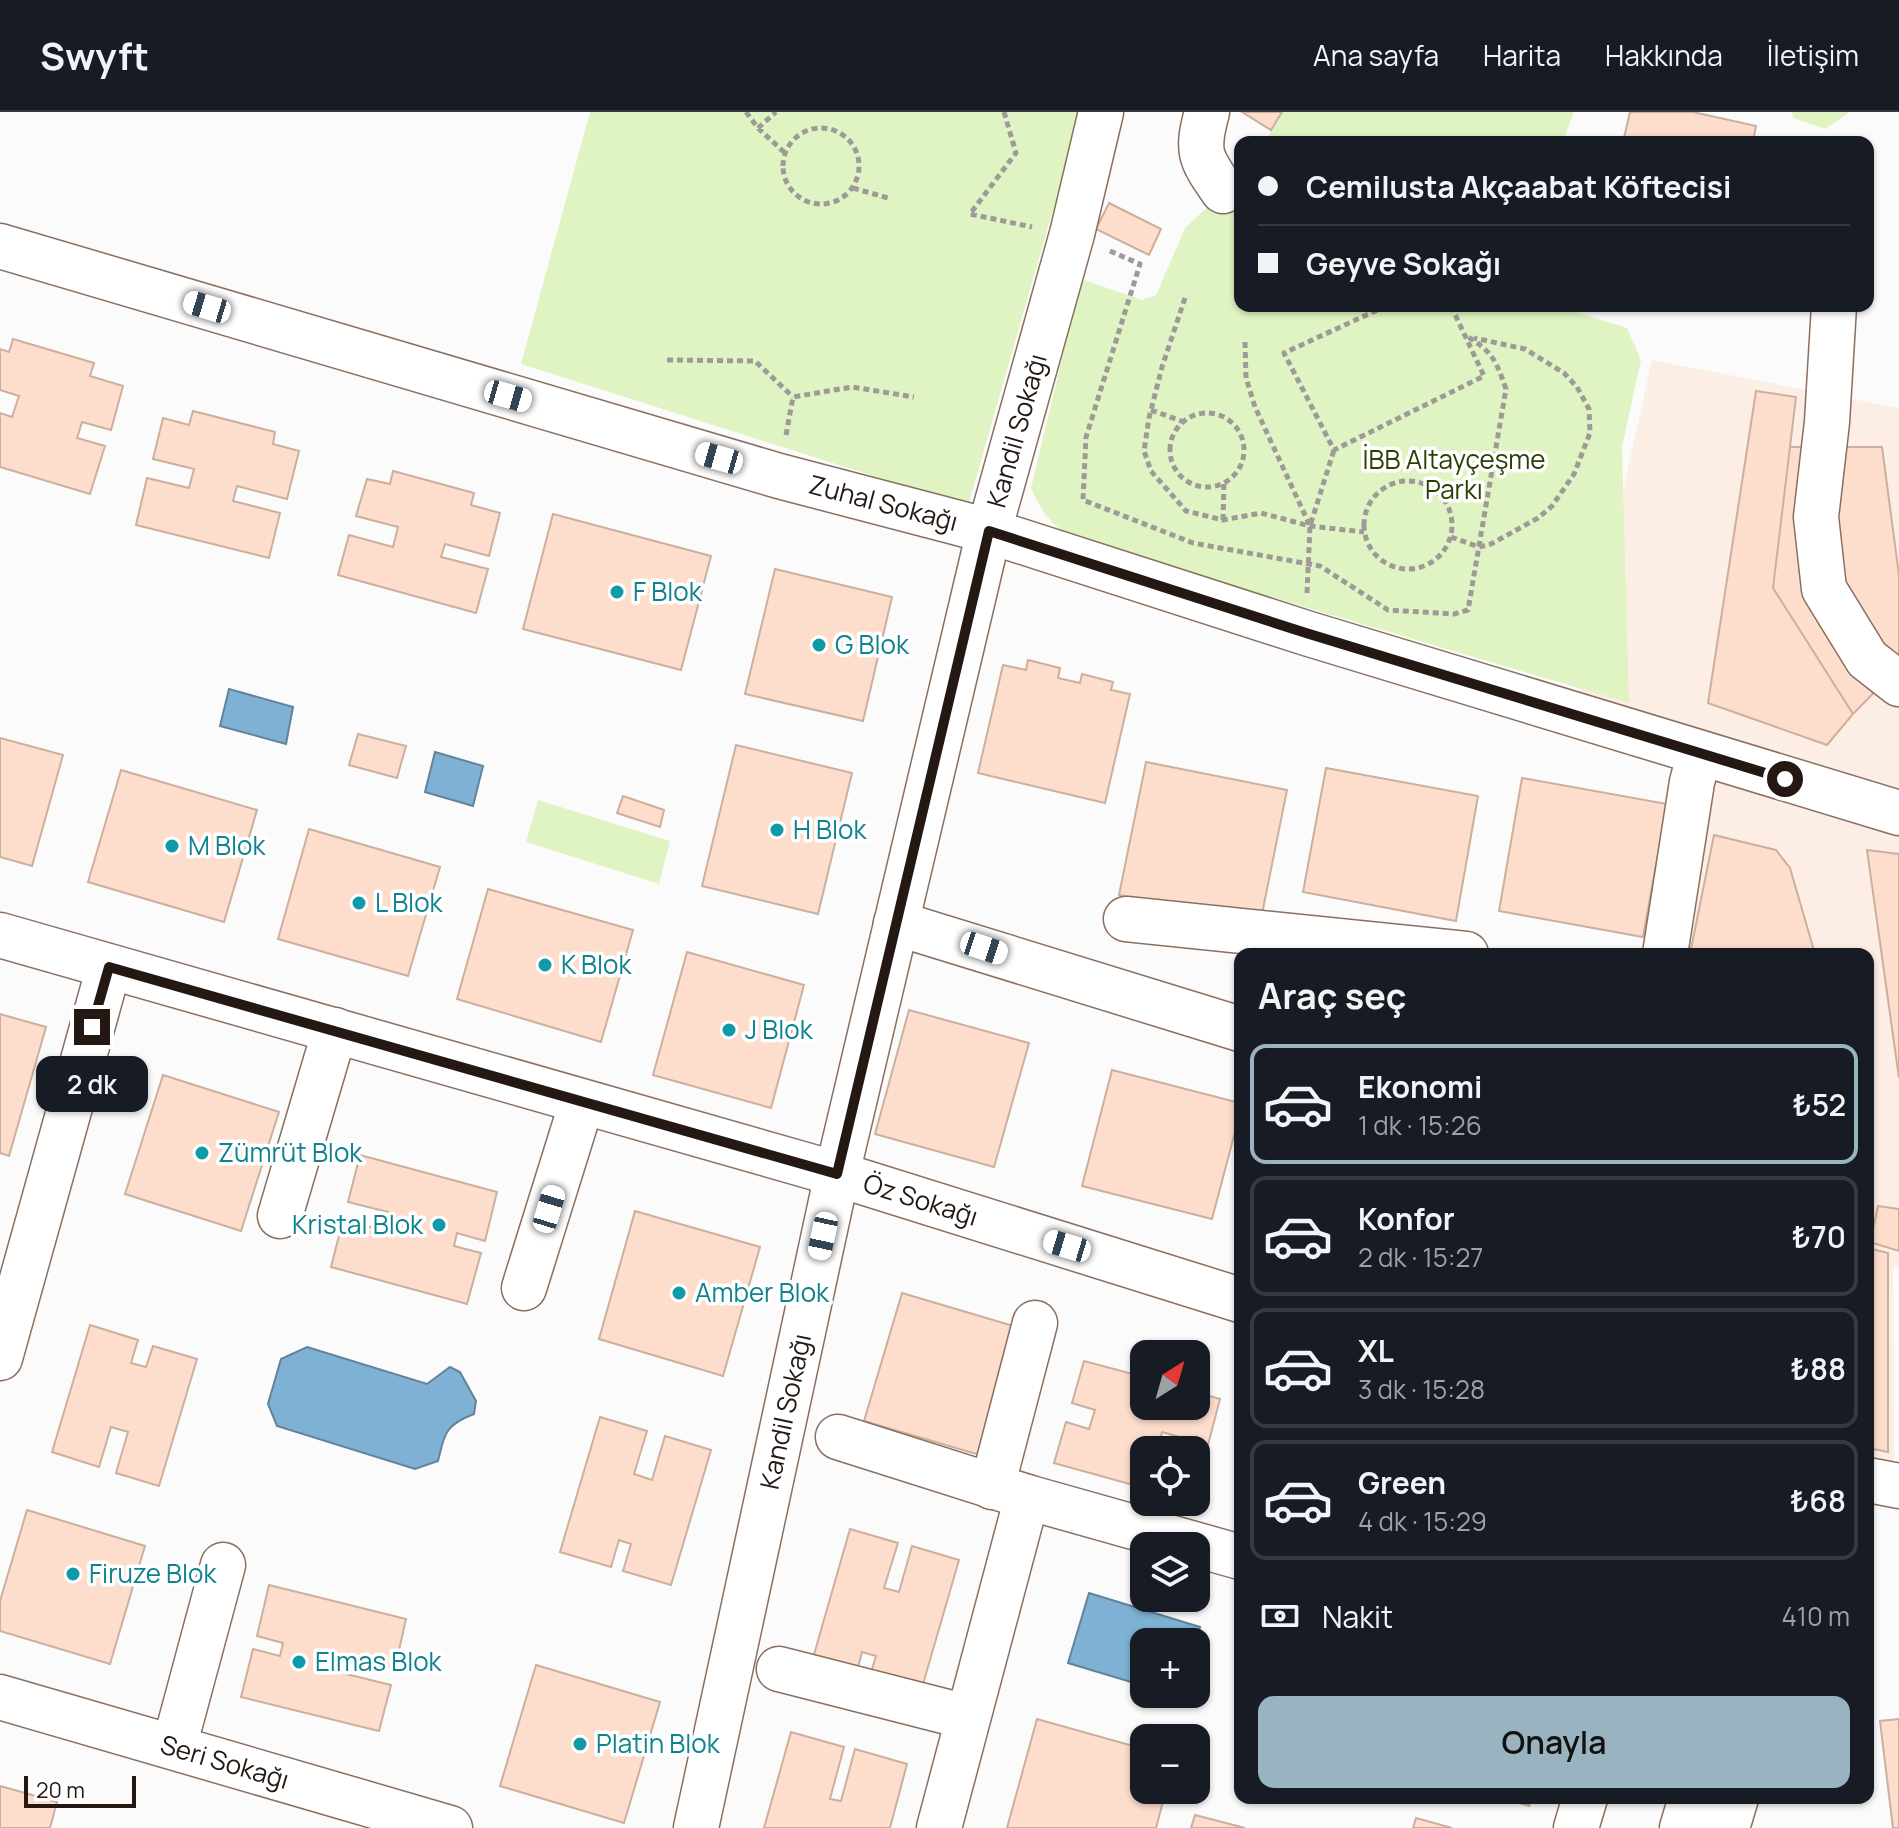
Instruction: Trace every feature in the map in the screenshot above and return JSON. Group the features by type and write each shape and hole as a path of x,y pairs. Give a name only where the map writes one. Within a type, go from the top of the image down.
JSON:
{"street":[{"name":"Kandil Sokağı","path":"696,1828 837,1174 896,923 989,531 1072,234 1101,112"},
{"path":"1207,112 1199,138 1202,159 1223,191"},
{"name":"Zuhal Sokağı","path":"0,246 779,476 989,531 1306,633 1899,813"},
{"path":"1834,312 1827,422 1816,517 1824,589 1867,659 1899,684"},
{"path":"1666,948 1692,782 1700,753"},
{"path":"1126,919 1408,948"},
{"path":"896,923 1234,1027"},
{"name":"Öz Sokağı","path":"0,935 837,1174 1234,1298"},
{"path":"0,1358 109,967"},
{"path":"280,1216 335,1030"},
{"path":"524,1288 582,1102"},
{"path":"939,1828 967,1717 1009,1492 1035,1323"},
{"path":"838,1437 1009,1492 1234,1555"},
{"path":"1874,1481 1899,1486"},
{"path":"174,1747 223,1565"},
{"path":"779,1669 967,1717"},
{"name":"Seri Sokağı","path":"0,1697 450,1828"},
{"path":"1576,1828 1583,1804"},
{"path":"1682,1828 1689,1804"},
{"path":"1727,1828 1734,1804"}],"path":[{"path":"746,112 785,153"},
{"path":"758,128 776,112"},
{"path":"1004,112 1016,153 970,214 1072,234 1140,264 1086,437 1083,500 1193,543 1320,566 1388,610 1454,614 1468,610 1506,389 1497,361 1484,347 1465,335"},
{"path":"814,128 828,128 840,132 858,153 858,177 853,188 835,202 811,203 800,198 786,179 783,166 785,153 792,141 802,133 814,128"},
{"path":"853,188 888,198"},
{"path":"1185,298 1151,410 1144,451 1151,471 1186,511 1223,520 1261,513 1310,526 1364,532"},
{"path":"1306,633 1310,526 1334,450 1284,353 1373,312"},
{"path":"1334,450 1484,376 1454,312"},
{"path":"1451,537 1479,547 1491,544 1538,518 1552,506 1574,474 1590,433 1589,409 1577,387 1564,373 1525,349 1465,335"},
{"path":"1245,342 1246,378 1255,407 1310,526"},
{"path":"667,360 755,361 793,397"},
{"path":"793,397 852,387 914,397"},
{"path":"779,476 793,397"},
{"path":"1151,410 1184,422"},
{"path":"1218,415 1238,430 1243,441 1241,465 1234,476 1224,483 1200,487 1180,475 1173,466 1171,442 1184,422 1193,416 1218,415"},
{"path":"1404,481 1418,482 1432,487 1443,496 1453,523 1451,537 1445,551 1434,562 1421,569 1406,570 1378,559 1369,547 1364,518 1369,504 1378,493 1404,481"},
{"path":"1223,520 1224,483"}],"shaded area":[{"path":"1652,360 1899,408 1899,1267 1893,1267 1894,1481 1874,1476 1874,948 1659,948 1711,746 1576,702"}],"green space":[{"path":"590,112 1081,112 968,506 521,364"},
{"path":"1282,112 1574,112 1565,136 1268,136"},
{"path":"1792,112 1850,112 1825,129 1793,118"},
{"name":"İBB Altayçeşme Parkı","path":"1234,183 1234,312 1575,312 1627,328 1641,360 1622,447 1629,703 1072,538 1047,517 1031,488 1081,279 1142,300 1156,295 1185,228"},
{"path":"538,800 670,841 659,884 526,842"}],"water":[{"path":"229,689 293,707 286,744 220,726"},
{"path":"435,752 483,766 473,806 425,792"},
{"path":"307,1347 427,1384 450,1367 460,1372 476,1401 474,1414 457,1422 448,1431 438,1461 415,1469 277,1426 268,1404 281,1359"},
{"path":"1089,1593 1130,1606 1130,1612 1151,1612 1200,1627 1130,1628 1130,1682 1068,1663"}],"building":[{"path":"1242,112 1282,112 1271,130"},
{"path":"1630,112 1693,112 1756,126 1754,136 1624,136"},
{"path":"1109,203 1161,229 1149,255 1096,229"},
{"path":"13,339 94,363 90,376 123,386 111,430 82,422 77,438 105,446 90,494 0,467 0,413 12,417 19,396 0,390 0,349 9,352"},
{"path":"1756,391 1796,397 1773,588 1853,714 1827,745 1708,703"},
{"path":"193,411 275,432 273,444 299,451 287,499 237,486 233,501 280,513 269,558 136,525 147,478 189,488 194,469 153,459 163,418 189,425"},
{"path":"1790,447 1882,447 1899,575 1899,667 1853,714 1773,588"},
{"path":"393,471 474,493 471,505 500,513 489,556 445,544 441,557 488,569 476,613 338,575 349,535 393,547 398,527 356,516 367,479 390,484"},
{"name":"F Blok","path":"553,514 711,556 681,670 523,629"},
{"name":"G Blok","path":"775,569 892,597 863,721 745,694"},
{"path":"1028,660 1060,668 1058,678 1080,683 1082,674 1113,682 1111,690 1130,694 1105,803 978,773 1003,665 1026,670"},
{"path":"358,734 406,746 397,778 349,765"},
{"path":"0,738 63,755 32,866 0,857"},
{"name":"H Blok","path":"736,745 852,773 818,914 702,886"},
{"path":"1146,762 1287,790 1260,924 1119,895"},
{"path":"1326,768 1478,796 1456,921 1303,892"},
{"name":"M Blok","path":"121,770 257,810 224,922 88,882"},
{"path":"1522,778 1667,804 1643,937 1499,911"},
{"path":"623,796 664,810 660,827 617,813"},
{"name":"L Blok","path":"309,829 440,867 408,976 278,939"},
{"path":"1714,835 1776,850 1790,868 1813,948 1691,948"},
{"path":"1867,850 1899,854 1899,1078"},
{"name":"K Blok","path":"488,889 633,930 601,1042 457,999"},
{"name":"J Blok","path":"687,952 804,985 771,1108 653,1075"},
{"path":"909,1010 1029,1043 994,1167 875,1134"},
{"path":"0,1014 46,1027 9,1156 0,1153"},
{"path":"1112,1070 1234,1101 1234,1136 1212,1219 1082,1186"},
{"name":"Zümrüt Blok","path":"163,1075 279,1112 241,1231 125,1194"},
{"name":"Kristal Blok","path":"360,1155 497,1192 485,1241 457,1233 454,1246 481,1253 467,1304 331,1267 343,1220 387,1231 392,1213 348,1202"},
{"path":"1878,1206 1899,1209 1899,1251 1874,1243"},
{"name":"Amber Blok","path":"635,1211 760,1247 723,1376 599,1339"},
{"path":"1874,1250 1888,1253 1888,1452 1874,1449"},
{"path":"902,1293 1027,1330 990,1458 864,1421"},
{"path":"90,1325 138,1340 131,1363 146,1367 153,1346 197,1359 159,1486 116,1473 128,1432 111,1427 99,1467 52,1452"},
{"path":"1084,1361 1130,1373 1130,1420 1210,1420 1210,1396 1220,1399 1210,1437 1176,1436 1162,1432 1161,1436 1130,1436 1130,1484 1054,1463 1066,1422 1089,1429 1095,1410 1072,1403"},
{"path":"600,1417 647,1431 634,1474 652,1480 665,1436 711,1450 671,1585 623,1571 631,1544 619,1540 611,1567 560,1552"},
{"name":"Firuze Blok","path":"27,1510 145,1546 110,1664 0,1631 0,1601"},
{"path":"850,1529 898,1543 884,1588 899,1592 912,1546 959,1560 921,1691 870,1676 876,1656 862,1652 857,1671 813,1658"},
{"name":"Elmas Blok","path":"269,1585 406,1619 395,1668 350,1656 346,1674 391,1685 379,1731 241,1697 253,1649 280,1656 283,1643 257,1636"},
{"name":"Platin Blok","path":"536,1665 660,1702 624,1823 500,1786"},
{"path":"1037,1719 1130,1745 1130,1804 1162,1804 1156,1828 1007,1828"},
{"path":"1899,1719 1899,1828 1893,1828 1880,1721"},
{"path":"791,1732 844,1747 830,1799 841,1801 855,1749 907,1764 890,1828 764,1828"},
{"path":"0,1786 57,1802 50,1828 0,1828"},
{"path":"1195,1815 1245,1828 1191,1828"},
{"path":"1416,1818 1452,1828 1413,1828"}],"place":[{"name":"F Blok","path":"617,592"},
{"name":"G Blok","path":"819,645"},
{"name":"H Blok","path":"777,830"},
{"name":"M Blok","path":"172,846"},
{"name":"L Blok","path":"359,903"},
{"name":"K Blok","path":"545,965"},
{"name":"J Blok","path":"729,1030"},
{"name":"Zümrüt Blok","path":"202,1153"},
{"name":"Kristal Blok","path":"439,1225"},
{"name":"Amber Blok","path":"679,1293"},
{"name":"Firuze Blok","path":"73,1574"},
{"name":"Elmas Blok","path":"299,1662"},
{"name":"Platin Blok","path":"580,1744"}],"route":[{"path":"92,1027 109,967 837,1174 989,531 1306,633 1785,779"}]}
